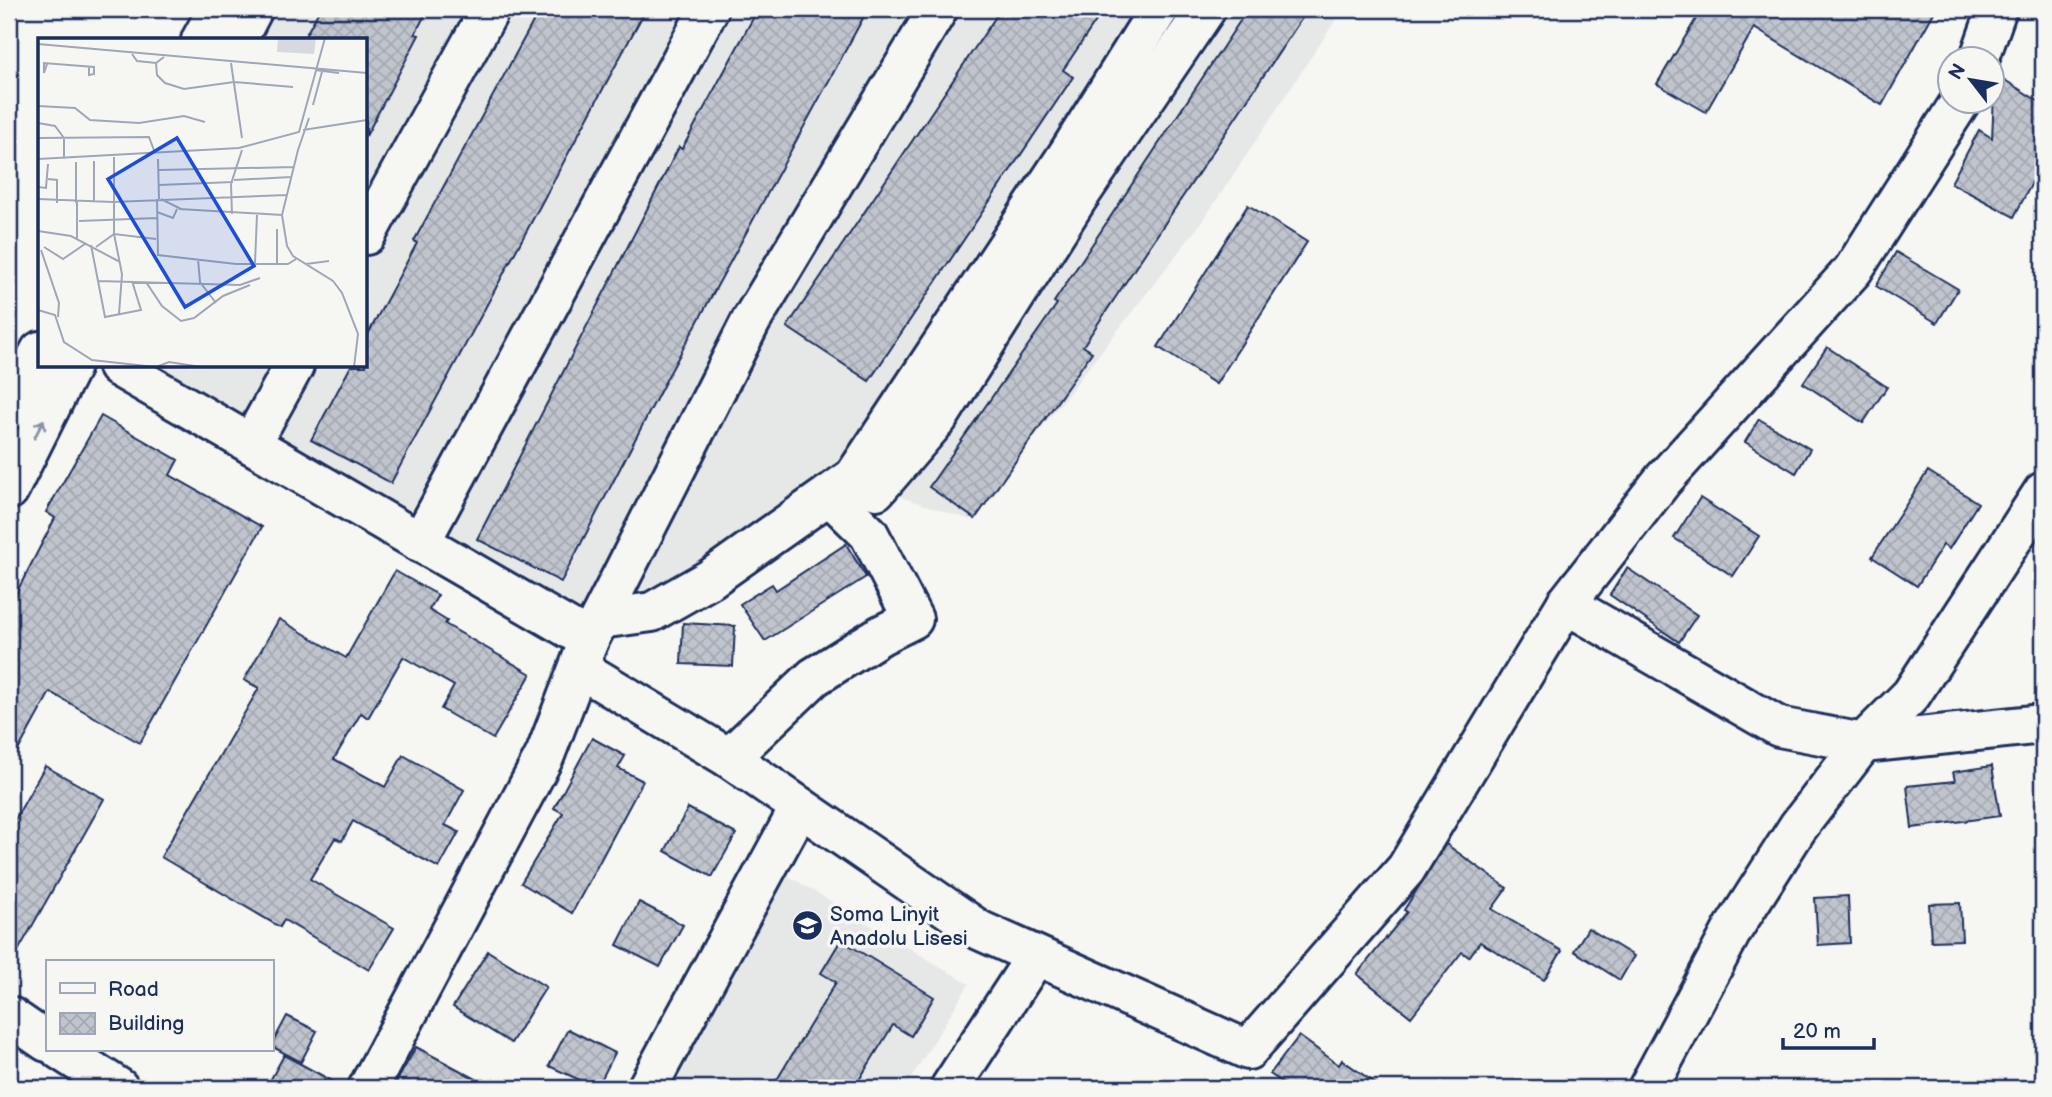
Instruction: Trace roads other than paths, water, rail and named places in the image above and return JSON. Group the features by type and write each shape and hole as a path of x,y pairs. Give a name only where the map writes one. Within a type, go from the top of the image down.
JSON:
{"street":[{"path":"202,38 218,9"},
{"path":"238,38 253,9"},
{"path":"368,231 490,9"},
{"path":"420,543 709,9"},
{"path":"368,1088 545,755 589,643 751,321 939,9"},
{"path":"589,643 710,579 841,486 1068,154 1159,9"},
{"path":"841,486 876,490 938,418 1077,199 1206,9"},
{"path":"1984,46 1997,9"},
{"path":"120,368 589,643 729,758 979,930 1248,1051 1406,869 1566,604 1662,480 1853,270 1951,116"},
{"path":"9,409 26,362"},
{"path":"9,490 70,368"},
{"path":"251,444 293,368"},
{"path":"729,758 814,677 881,635 913,619 841,486"},
{"path":"1648,1088 1733,929 1798,827 1863,743 1911,695 2043,492"},
{"path":"1566,604 1779,727 1863,743 2043,724"},
{"path":"647,1088 800,807"},
{"path":"950,1088 1036,956"},
{"path":"9,1016 46,1040"},
{"path":"63,1052 119,1088"}],"place":[{"name":"Soma Linyit Anadolu Lisesi","path":"807,926"}]}
